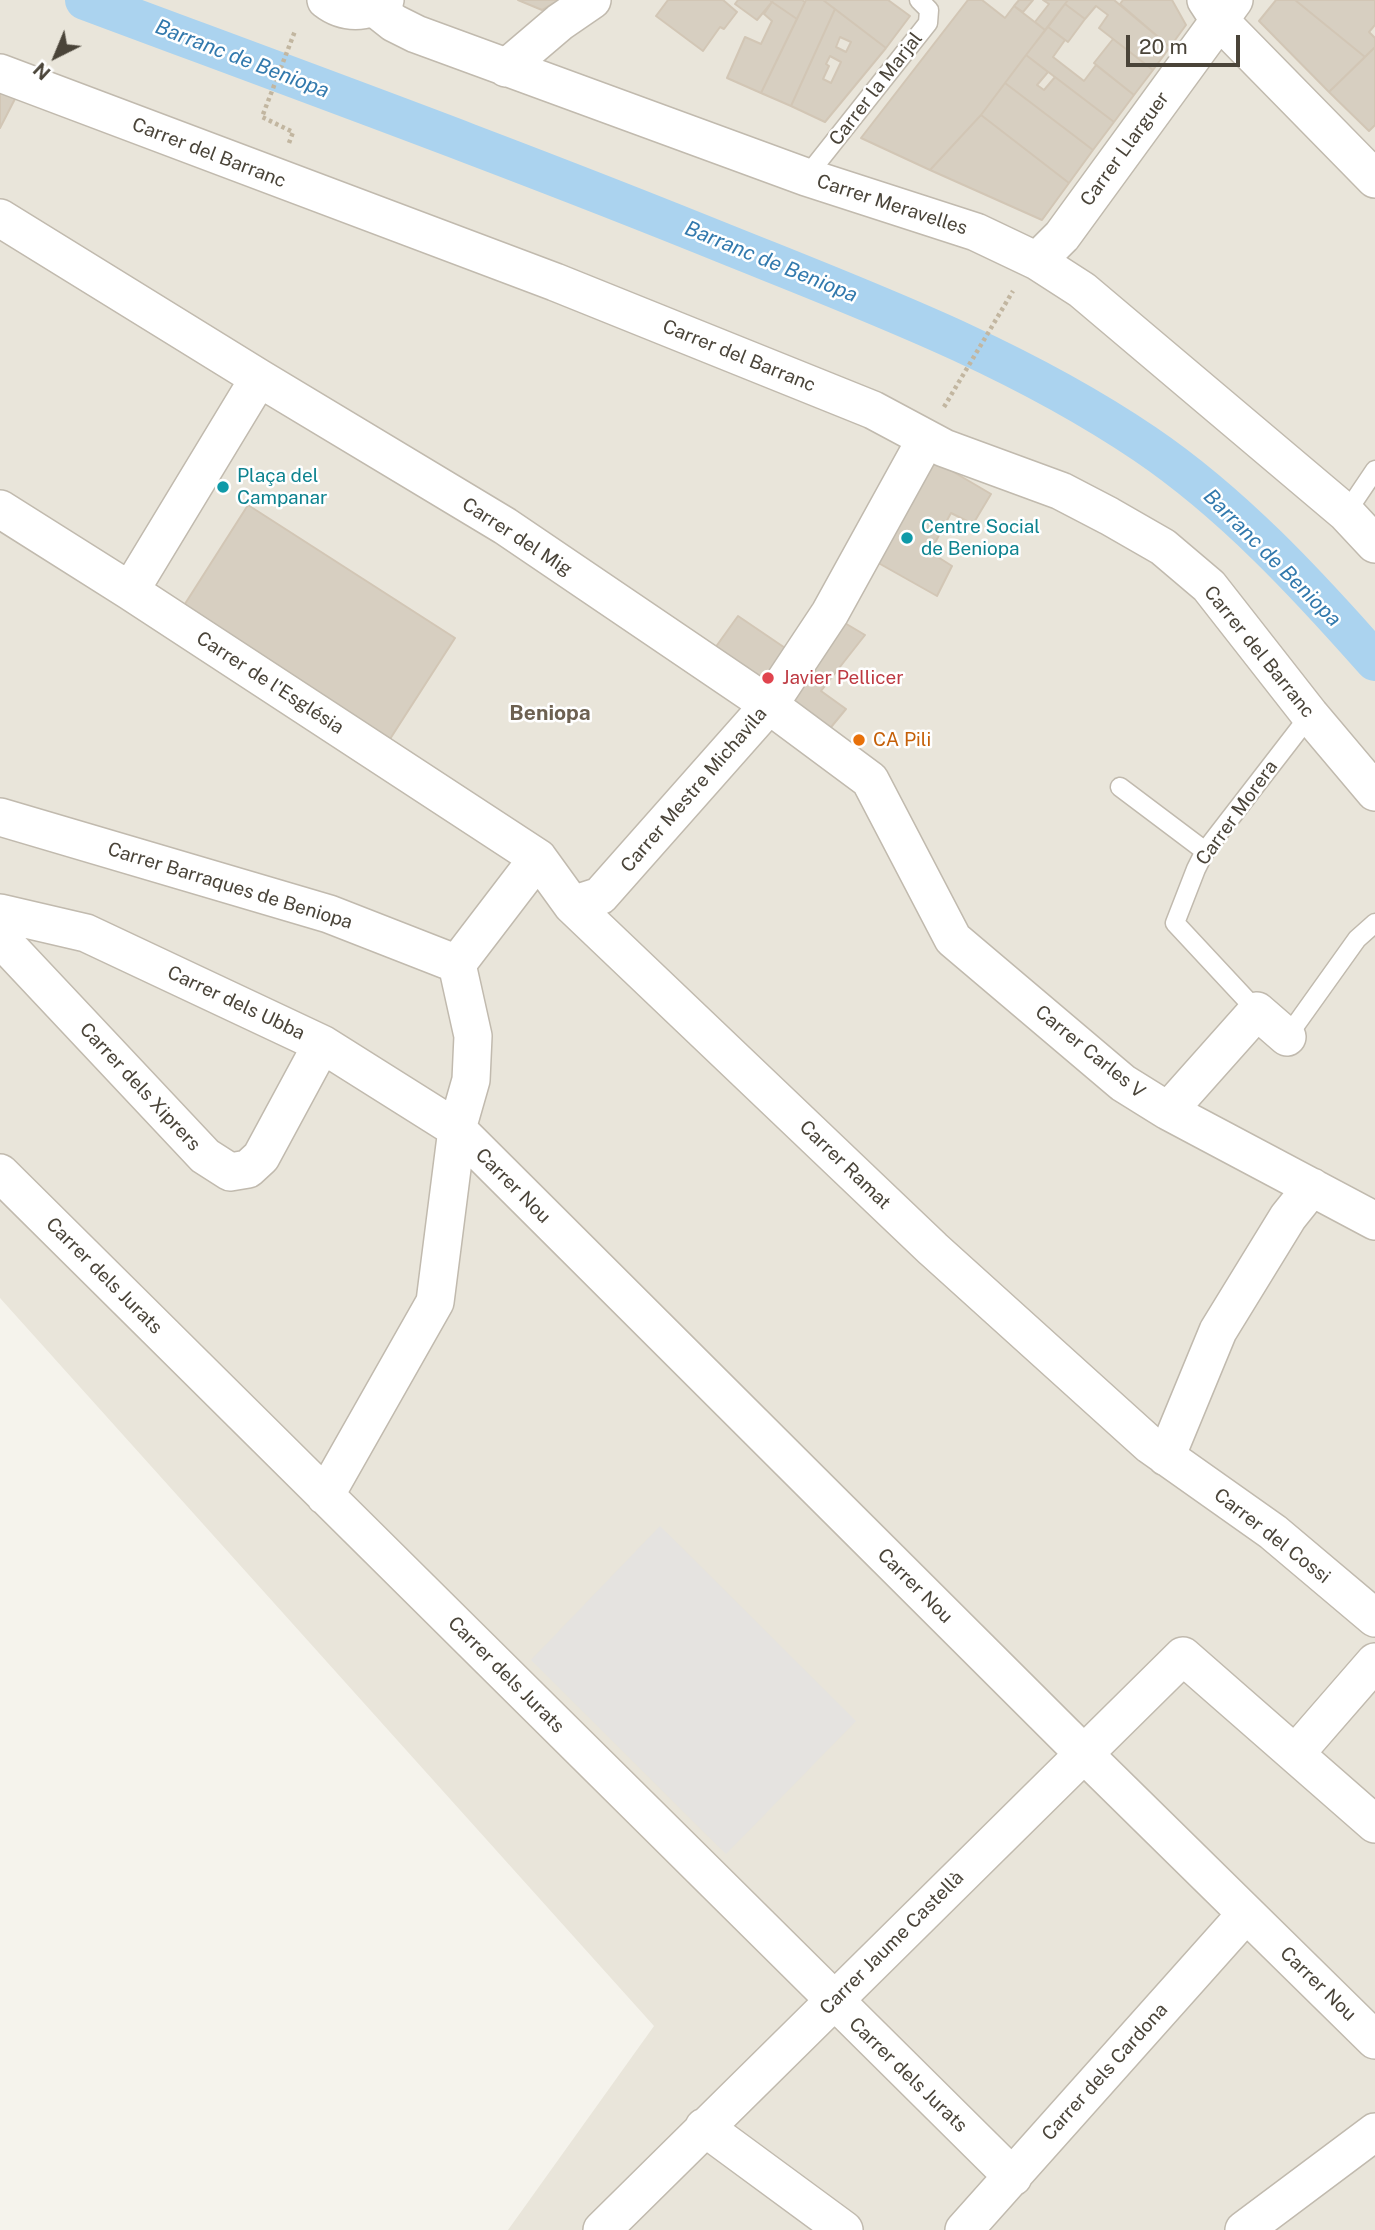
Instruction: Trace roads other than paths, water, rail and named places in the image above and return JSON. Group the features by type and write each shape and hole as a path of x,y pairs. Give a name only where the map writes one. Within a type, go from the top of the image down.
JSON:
{"street":[{"path":"506,68 560,22 592,0"},
{"path":"327,2 356,12 380,4"},
{"name":"Carrer Meravelles","path":"380,4 394,23 416,34 806,177 959,226 1027,273 1082,290 1346,513 1375,544"},
{"path":"1220,7 1375,179"},
{"name":"Carrer Llarguer","path":"1027,273 1062,236 1220,7"},
{"name":"Carrer del Barranc","path":"0,73 555,282 873,410 933,426 944,447 1061,491 1163,547 1209,586 1310,715 1375,792"},
{"name":"Carrer del Mig","path":"0,218 505,526 769,705 870,780 953,939"},
{"path":"130,591 259,378"},
{"name":"Carrer Mestre Michavila","path":"572,905 600,896 769,705 830,613 933,426"},
{"name":"Carrer de l'Església","path":"0,509 538,858"},
{"name":"Carrer Barraques de Beniopa","path":"0,817 329,914 457,964"},
{"path":"325,1496 435,1302 457,1129 471,1080 473,1036 457,964 538,858"},
{"name":"Carrer Ramat","path":"538,858 572,905 933,1249 1166,1457"},
{"name":"Carrer dels Ubba","path":"0,913 86,933 322,1044 457,1129"},
{"name":"Carrer dels Xiprers","path":"0,938 205,1156 230,1172 248,1169 261,1157 322,1044"},
{"name":"Carrer Carles V","path":"953,939 1123,1083 1168,1111 1375,1221"},
{"path":"1168,1111 1257,1011 1287,1037"},
{"name":"Carrer Nou","path":"457,1129 1375,2040"},
{"name":"Carrer dels Jurats","path":"0,1173 1013,2177"},
{"path":"1166,1457 1218,1331 1288,1217 1312,1187"},
{"name":"Carrer del Cossi","path":"1166,1457 1273,1532 1375,1618"},
{"name":"Carrer Jaume Castellà","path":"601,2230 1182,1657 1295,1754"},
{"path":"1375,1662 1295,1754 1375,1824"},
{"name":"Carrer dels Cardona","path":"964,2230 1246,1914"},
{"path":"704,2127 844,2230"},
{"path":"1244,2230 1375,2132"}],"lane":[{"name":"Carrer la Marjal","path":"806,177 928,23 929,10 919,0"},
{"path":"1346,513 1375,470"},
{"name":"Carrer Morera","path":"1257,1011 1175,923 1205,851 1310,715"},
{"path":"1119,787 1205,851"},
{"path":"1287,1037 1357,939 1375,923"}],"waterway":[{"name":"Barranc de Beniopa","path":"85,0 653,215 892,312 1047,385 1145,444 1208,492 1267,545 1375,661"}],"place":[{"name":"Plaça del Campanar","path":"223,487"},
{"name":"Centre Social de Beniopa","path":"907,538"},
{"name":"Javier Pellicer","path":"768,678"},
{"name":"CA Pili","path":"859,740"}],"district":[{"name":"Beniopa","path":"550,714"}]}
